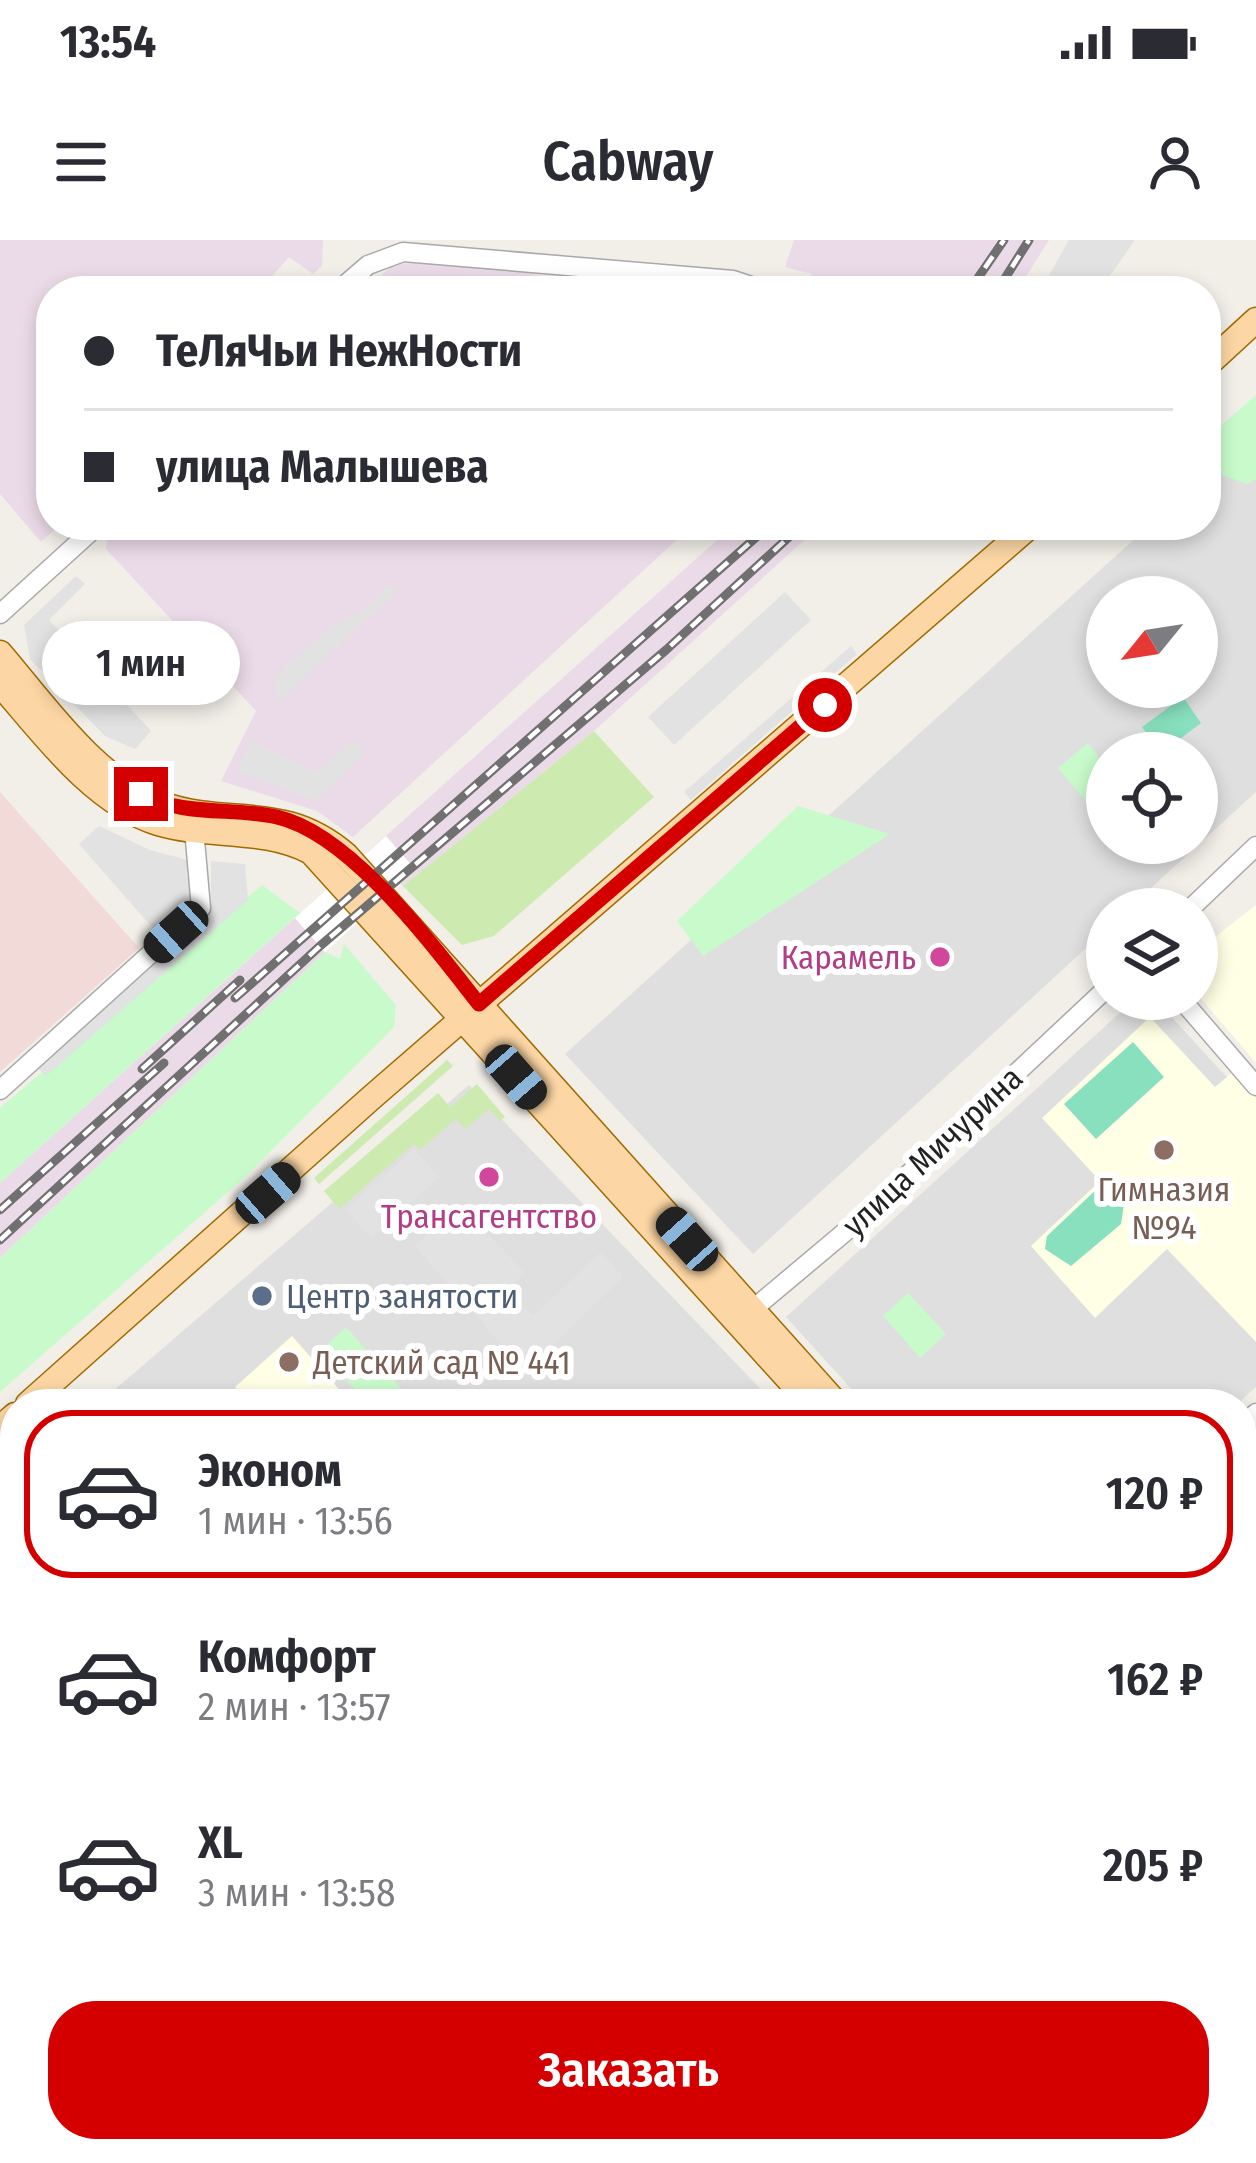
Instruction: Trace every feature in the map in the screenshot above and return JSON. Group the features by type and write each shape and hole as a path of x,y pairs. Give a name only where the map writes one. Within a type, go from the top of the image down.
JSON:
{"main road":[{"path":"1221,352 1256,320"},
{"path":"45,1389 1014,540"},
{"path":"0,653 99,761 141,794 174,807 276,817 324,836 472,1011 606,1181 797,1389"},
{"path":"0,684 116,800 156,823 272,838 310,852 472,1011 823,1389"}],"street":[{"path":"357,276 383,256 486,248 702,276"},
{"path":"0,614 81,540"},
{"path":"0,1090 201,908 194,830"},
{"path":"1212,888 1256,846"},
{"name":"улица Мичурина","path":"752,1310 864,1216 1086,1008"},
{"path":"1199,1020 1256,1086"}],"shaded area":[{"path":"0,240 323,240 322,266 313,274 289,257 272,276 36,276 36,536 0,494"},
{"path":"794,240 1049,240 1026,276 811,276 785,267"},
{"path":"1069,240 1135,240 1110,276 1049,276"},
{"path":"395,263 487,266 542,276 381,276"},
{"path":"1256,429 1256,792 1218,827 1218,732 1086,732 1086,864 1177,864 1151,888 1086,888 1086,948 753,1254 565,1054 1086,583 1086,708 1218,708 1218,576 1094,576 1133,540 1221,540 1221,460"},
{"path":"107,540 677,540 353,837 317,811 221,781 256,711 106,549"},
{"path":"717,540 804,540 594,731 403,886 369,851"},
{"path":"76,576 85,584 49,620 151,731 135,749 105,736 30,659 24,625"},
{"path":"389,584 397,591 277,704 275,679 287,664 333,625 365,610"},
{"path":"785,592 811,620 674,745 648,717"},
{"path":"851,646 857,654 691,800 684,792"},
{"path":"354,740 365,753 316,801 237,771 251,741 316,772"},
{"path":"0,792 139,948 0,1072"},
{"path":"99,826 150,850 188,860 186,875 197,898 157,933 79,844"},
{"path":"211,861 245,864 248,900 46,1076 35,1065 211,909"},
{"path":"1256,905 1256,1063 1218,1019 1218,935"},
{"path":"295,918 325,952 0,1258 0,1183"},
{"path":"1112,1020 1174,1020 1256,1109 1254,1389 851,1389 786,1317"},
{"name":"Гимназия №94","path":"1147,1020 1153,1020 1215,1087 1234,1071 1256,1096 1256,1342 1167,1249 1095,1318 1031,1246 1100,1181 1042,1118"},
{"path":"469,1085 761,1389 115,1389"},
{"path":"414,1149 440,1177 371,1238 346,1210"},
{"path":"461,1205 525,1273 508,1290 533,1316 601,1252 623,1277 525,1371 415,1246"},
{"name":"Детский сад № 441","path":"292,1336 339,1389 237,1389"}],"green space":[{"path":"1256,395 1256,479 1247,484 1221,474 1221,426"},
{"path":"1168,708 1191,708 1201,723 1189,732 1146,732 1142,727"},
{"path":"594,731 654,797 494,936 462,945 403,886"},
{"path":"1086,745 1086,801 1058,768"},
{"path":"798,806 890,834 703,956 677,921"},
{"path":"262,885 300,913 0,1183 0,1108"},
{"path":"344,944 396,1005 394,1027 245,1177 0,1389 0,1258 325,952 340,959"},
{"path":"1133,1042 1164,1077 1096,1139 1064,1104"},
{"path":"447,1060 453,1066 319,1184 314,1178"},
{"path":"477,1084 505,1117 500,1121 489,1109 465,1129 456,1119 420,1150 414,1144 339,1209 324,1191 438,1093 450,1107"},
{"path":"1099,1187 1111,1190 1124,1204 1121,1224 1071,1266 1045,1249 1047,1236"},
{"path":"908,1293 946,1334 920,1358 883,1316"},
{"path":"346,1327 402,1389 354,1389 320,1351"}],"pier":[{"path":"386,836 416,870 325,952 295,918"}],"railway":[{"path":"979,276 1004,240"},
{"path":"1006,276 1029,240"},
{"path":"235,998 753,540"},
{"path":"0,1240 320,946 666,650 786,540"},
{"path":"142,1069 240,980"},
{"path":"0,1210 164,1063"}],"place":[{"name":"Карамель","path":"940,957"},
{"name":"Гимназия №94","path":"1164,1150"},
{"name":"Трансагентство","path":"489,1177"},
{"name":"Центр занятости","path":"262,1296"},
{"name":"Детский сад № 441","path":"289,1362"}],"route":[{"path":"141,794 174,807 276,817 324,836 479,1004 825,705"}]}
